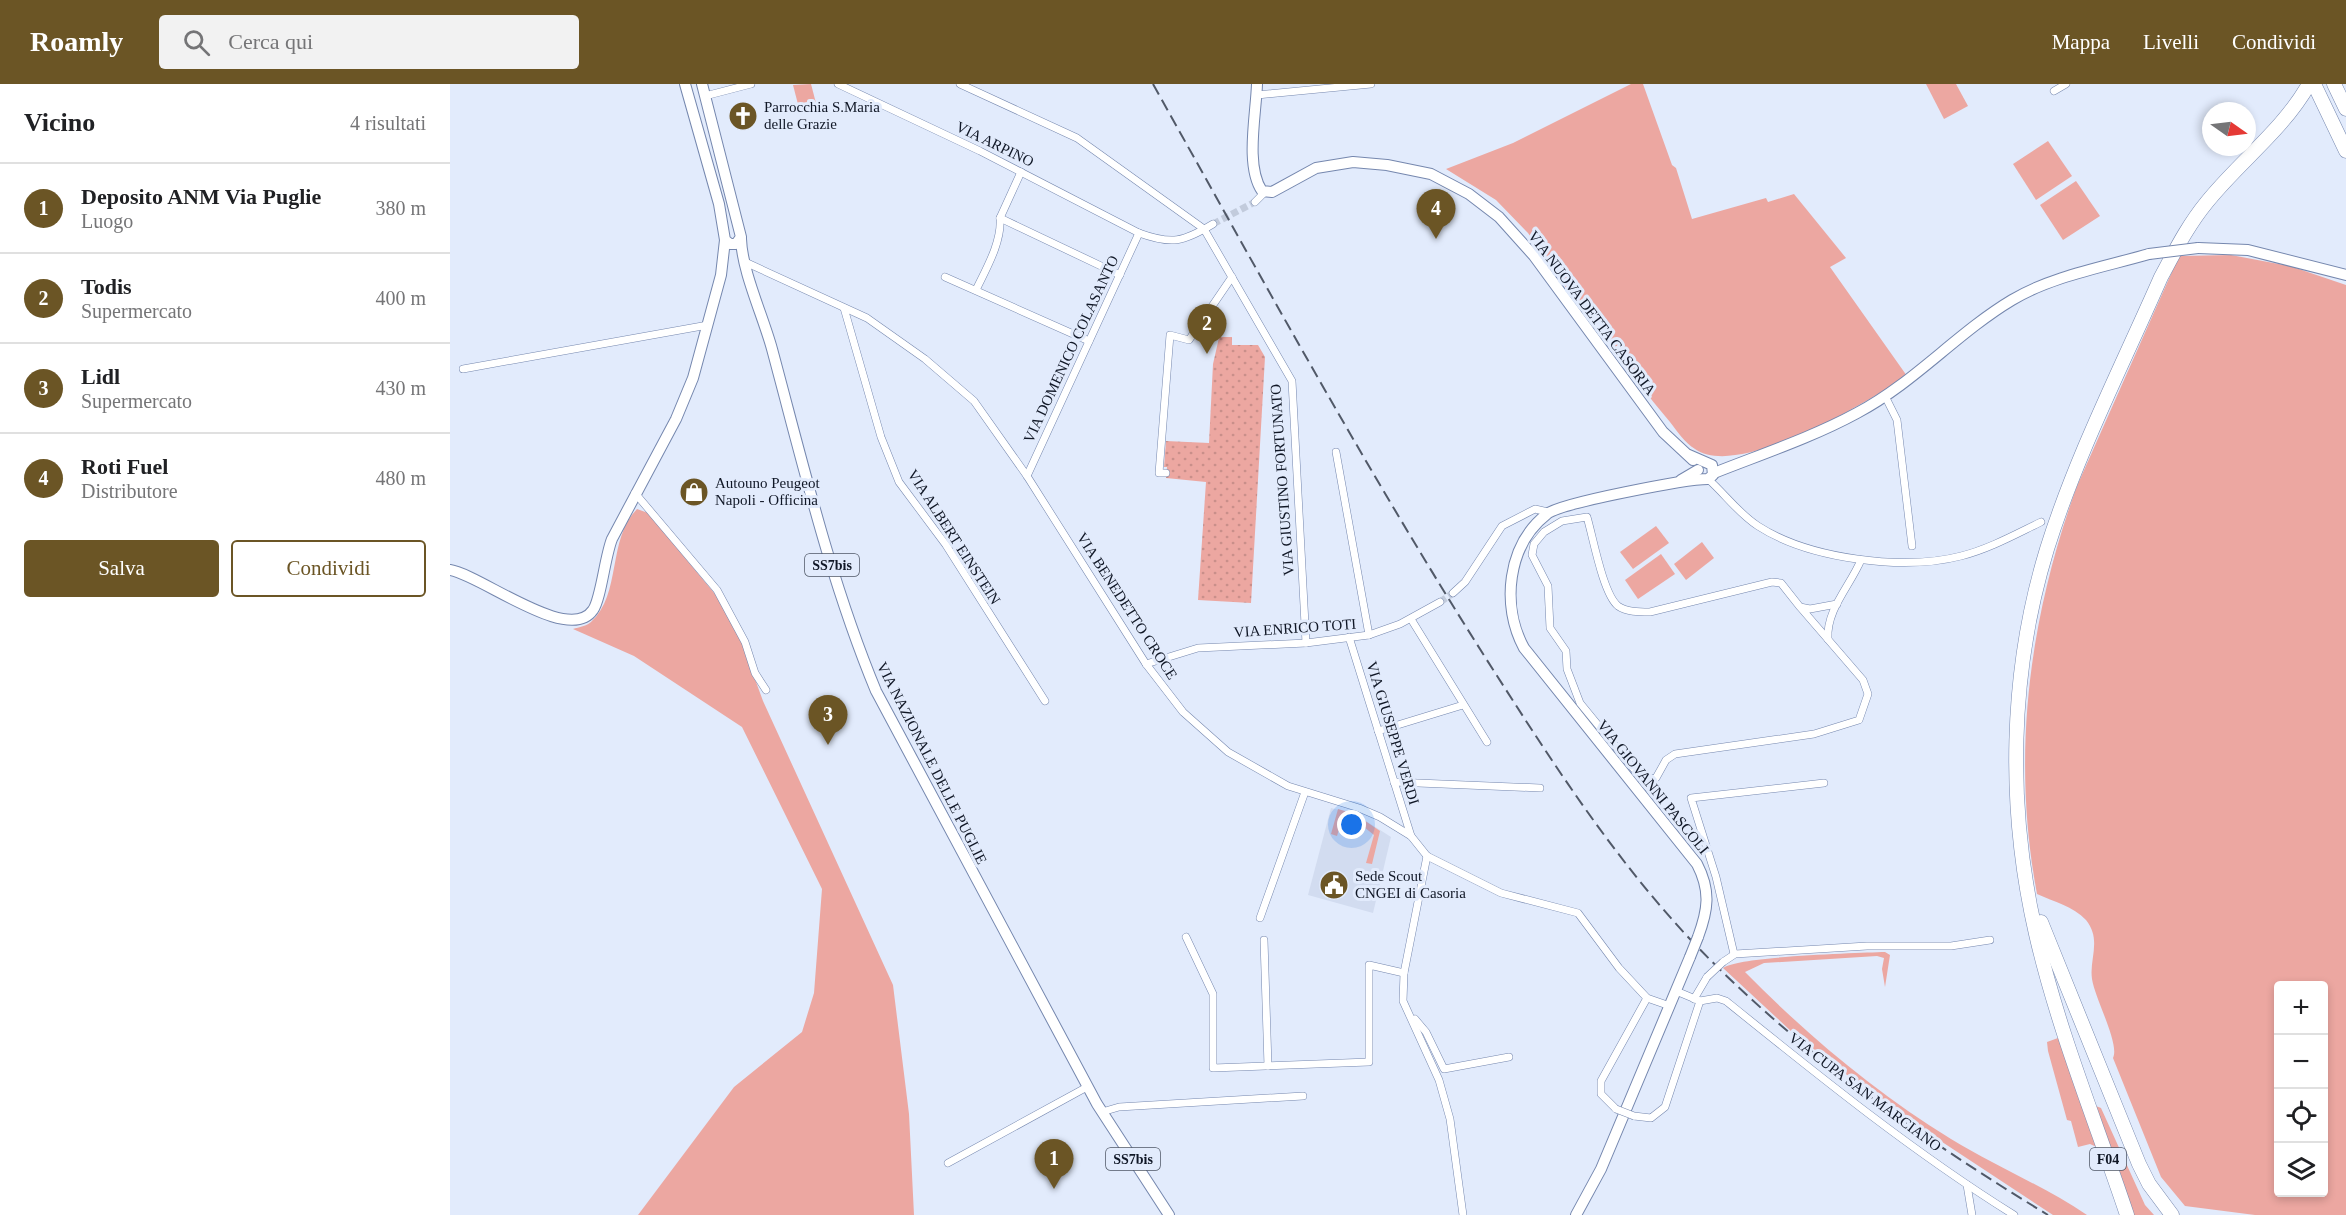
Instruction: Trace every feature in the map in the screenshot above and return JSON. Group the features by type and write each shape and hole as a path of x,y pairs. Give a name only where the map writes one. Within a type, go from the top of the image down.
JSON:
{"highway":[{"path":"2172,1215 2139,1164 2026,885 2018,806 2019,706 2030,618 2051,539 2089,441 2161,277 2178,244 2207,201 2289,115 2312,84 2346,151"},
{"path":"2335,84 2346,109"},
{"name":"F04","path":"2026,885 2044,966 2063,1031 2127,1215"}],"street":[{"name":"SS7bis","path":"685,84 731,239"},
{"path":"450,570 464,572 529,608 558,619 575,620 588,616 595,608 612,539 676,418 693,378 721,275 722,257 739,227 702,84"},
{"path":"705,96 751,84"},
{"name":"VIA ARPINO","path":"838,84 1021,172 1139,233 1160,241 1176,241 1194,236 1213,224"},
{"path":"960,84 1077,138 1204,229"},
{"path":"1255,202 1264,193 1258,185 1251,161 1257,90 1371,84"},
{"path":"2054,91 2066,84"},
{"name":"VIA NUOVA DETTA CASORIA","path":"1264,193 1272,192 1299,180 1316,168 1353,162 1388,165 1431,174 1469,194 1499,217 1534,256 1663,432 1707,471"},
{"path":"976,290 991,256 1000,226 1000,218 1021,172"},
{"path":"719,204 727,212 734,208"},
{"path":"1000,218 1120,275"},
{"name":"VIA GIUSTINO FORTUNATO","path":"1204,229 1292,381 1306,643"},
{"name":"VIA DOMENICO COLASANTO","path":"1027,476 1139,233"},
{"name":"VIA NAZIONALE DELLE PUGLIE","path":"731,239 743,258 766,325 850,627 870,677 964,860 1088,1087 1169,1215"},
{"path":"1454,593 1465,582 1502,526 1535,509 1548,512 1614,494 1676,483 1747,459 1857,413 1909,381 1984,319 2013,300 2052,283 2150,254 2198,248 2248,250 2346,275"},
{"name":"VIA BENEDETTO CROCE","path":"743,258 867,318 925,359 974,401 1027,476 1146,664 1183,712 1228,752 1257,771 1305,792 1359,808 1411,836 1427,856 1501,892 1578,913 1618,968 1647,998 1670,1006"},
{"path":"945,277 1089,341"},
{"path":"1166,473 1159,473 1170,335 1189,340 1232,277"},
{"name":"VIA ALBERT EINSTEIN","path":"844,308 878,427 899,482 946,545 1045,701"},
{"path":"463,369 708,326"},
{"path":"1885,396 1897,420 1912,546"},
{"path":"1336,452 1369,635"},
{"path":"1707,471 1717,487 1739,511 1759,526 1793,542 1861,560 1922,562 1962,556 2041,522"},
{"path":"635,493 720,590 745,642 755,673 766,690"},
{"name":"VIA GIOVANNI PASCOLI","path":"1548,512 1530,533 1517,558 1510,587 1510,611 1516,632 1524,648 1697,864 1706,884 1708,904 1698,937 1602,1169 1576,1215"},
{"path":"1587,518 1610,593 1618,606 1632,611 1650,612 1772,582 1781,583 1800,607 1863,680 1868,694 1858,720 1814,734 1675,754 1666,760 1656,778 1643,780 1580,703 1568,669 1566,651 1550,628 1548,586 1532,555 1534,544 1544,532 1562,521 1587,518"},
{"path":"1828,640 1830,618 1852,582 1861,560"},
{"name":"VIA ENRICO TOTI","path":"1146,664 1198,648 1306,643 1369,635 1411,619 1440,602"},
{"path":"1800,607 1816,609 1837,604"},
{"path":"1411,619 1487,742"},
{"name":"VIA GIUSEPPE VERDI","path":"1349,637 1411,836"},
{"path":"1378,731 1463,705"},
{"path":"1394,782 1540,788"},
{"path":"1734,954 1716,877 1691,798 1824,783"},
{"path":"1260,918 1305,792"},
{"path":"1427,856 1404,973 1403,1001 1429,1053 1447,1109 1463,1215"},
{"path":"1186,937 1213,994 1213,1068 1369,1062 1369,965 1404,973"},
{"path":"1264,940 1268,1066"},
{"path":"1647,998 1601,1081 1601,1094 1616,1109 1634,1116 1651,1118 1665,1107 1697,1000 1707,977 1734,954 1867,946 1950,946 1990,940"},
{"name":"VIA CUPA SAN MARCIANO","path":"1676,991 1697,1000 1710,998 1726,1001 1835,1089 1967,1185 2014,1215"},
{"path":"1410,1015 1426,1032 1444,1069 1509,1057"},
{"path":"948,1163 1088,1087"},
{"path":"1102,1112 1119,1107 1303,1096"},
{"path":"1967,1185 1972,1215"}],"shaded area":[{"path":"811,84 817,107 800,112 793,85"},
{"path":"1631,84 1643,84 1672,165 1676,168 1692,219 1766,198 1768,202 1794,194 1846,258 1830,267 1907,376 1834,419 1771,446 1741,454 1715,456 1695,449 1685,440 1645,392 1607,339 1611,335 1587,305 1581,309 1528,233 1496,200 1446,169 1513,143"},
{"path":"1926,84 1956,84 1968,106 1944,119"},
{"path":"2048,141 2072,176 2036,200 2013,164"},
{"path":"2076,181 2100,216 2063,240 2040,205"},
{"path":"2231,255 2290,266 2346,285 2346,1215 2255,1215 2185,1206 2161,1177 2113,1058 2113,1043 2092,979 2094,942 2091,927 2075,911 2037,894 2029,842 2026,790 2029,687 2036,636 2047,586 2060,536 2077,486 2179,256"},
{"path":"1221,329 1221,337 1232,337 1232,345 1258,345 1265,357 1251,603 1198,600 1206,482 1166,478 1167,467 1164,467 1166,441 1209,443 1213,364"},
{"path":"637,509 648,513 715,594 740,638 763,701 893,985 909,1114 914,1215 638,1215 734,1087 802,1032 814,993 822,889 742,727 634,656 573,629 589,623 601,610 607,597 622,535"},
{"path":"1656,526 1669,543 1633,569 1620,552"},
{"path":"1702,542 1714,558 1686,580 1674,564"},
{"path":"1661,554 1675,574 1638,599 1625,580"},
{"path":"1331,808 1355,814 1391,837 1373,913 1308,895"},
{"path":"1338,809 1355,814 1380,831 1372,864 1366,863 1374,835 1354,819 1349,834 1344,833 1344,824 1341,823 1337,836 1331,834"},
{"path":"1885,952 1890,955 1885,987 1882,969 1884,958 1877,956 1764,963 1745,972 1793,1018 1869,1083 1951,1139 2087,1215 2053,1215 1883,1103 1792,1032 1723,968 1734,964 1775,958"},
{"path":"2058,1038 2079,1099 2101,1108 2145,1205 2154,1215 2134,1215 2114,1155 2090,1144 2078,1147 2071,1121 2067,1120 2048,1051 2047,1042"}],"tunnel":[{"path":"1213,224 1255,202"},
{"path":"1440,602 1453,593"}],"railway":[{"path":"1153,84 1315,373 1441,587 1556,766 1605,837 1659,905 1688,937 1770,1016 1814,1053 1905,1122 2048,1215"}],"place":[{"name":"Parrocchia S.Maria delle Grazie","path":"743,116"},
{"name":"Roti Fuel","path":"1436,239"},
{"name":"Todis","path":"1207,354"},
{"name":"Autouno Peugeot Napoli - Officina","path":"694,492"},
{"name":"Lidl","path":"828,745"},
{"name":"Sede Scout CNGEI di Casoria","path":"1334,885"},
{"name":"Deposito ANM Via Puglie","path":"1054,1189"}]}
